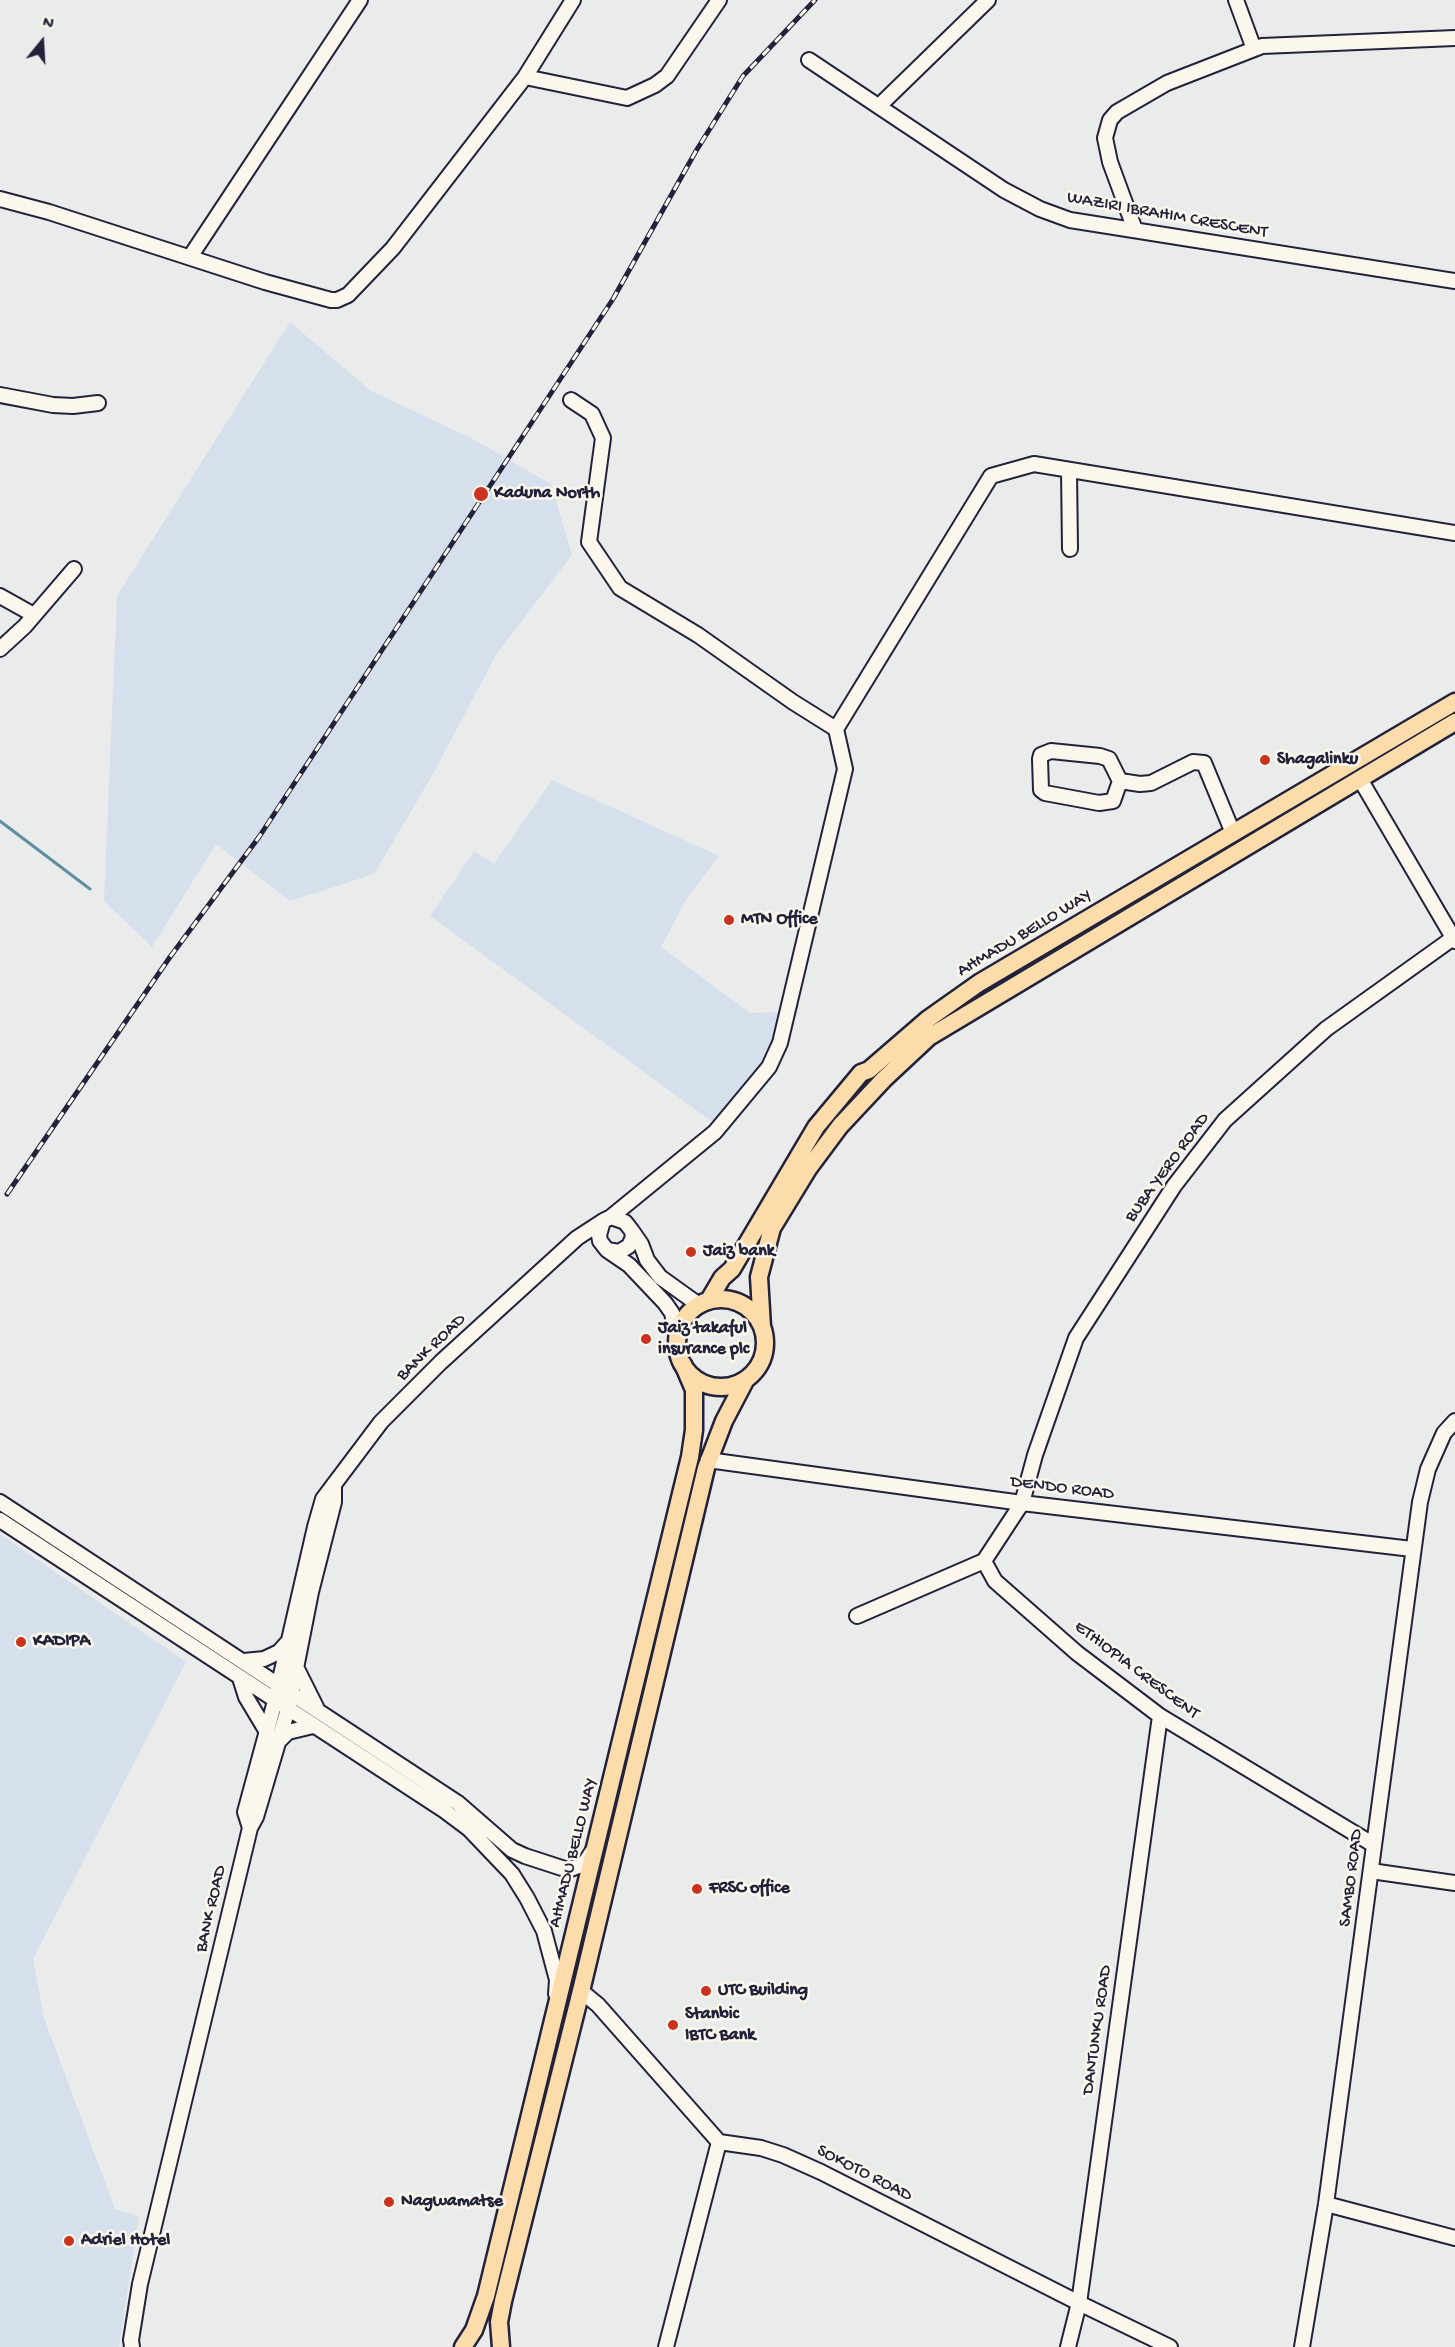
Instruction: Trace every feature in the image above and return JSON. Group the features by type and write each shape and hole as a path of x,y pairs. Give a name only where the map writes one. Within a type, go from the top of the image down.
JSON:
{"main road":[{"name":"AHMADU BELLO WAY","path":"704,1303 722,1278 732,1269 816,1127 861,1073 869,1070 928,1019 979,983 1455,702"},
{"path":"762,1327 757,1317 741,1303 720,1299 704,1303 687,1315 678,1336 677,1346 683,1364 695,1377 711,1386 729,1386 746,1379 758,1367 765,1352 759,1277 772,1228 808,1168 840,1126 884,1078 929,1037 1455,722"},
{"name":"AHMADU BELLO WAY","path":"463,2347 474,2330 486,2296 690,1456 694,1430 694,1390 683,1364"},
{"name":"AHMADU BELLO WAY","path":"501,2347 499,2322 503,2301 581,1991 708,1460 724,1421 746,1379"}],"street":[{"path":"190,257 360,0"},
{"path":"0,199 49,212 331,300 338,300 348,295 393,249 525,77 573,0"},
{"path":"525,77 627,98 655,85 667,76 719,0"},
{"path":"879,106 988,0"},
{"path":"1236,0 1258,47"},
{"path":"1243,0 1258,47"},
{"path":"1135,230 1110,162 1105,138 1110,120 1117,112 1167,83 1258,47 1455,38"},
{"name":"WAZIRI IBRAHIM CRESCENT","path":"809,60 1004,190 1040,209 1070,220 1455,281"},
{"path":"0,395 54,405 73,406 98,403"},
{"path":"571,400 592,414 603,438 590,525 590,542 620,588 698,635 793,702 836,729 991,476 1034,464 1455,533"},
{"path":"1070,471 1070,549"},
{"path":"0,649 34,615 74,569"},
{"path":"0,596 34,615"},
{"name":"BANK ROAD","path":"132,2347 131,2340 143,2273 250,1828 256,1817 288,1709 285,1688 288,1643 323,1499 381,1422 441,1362 566,1248 640,1194 720,1127 769,1067 780,1044 844,769 836,729"},
{"path":"1051,751 1100,756 1112,762 1120,781 1113,801 1106,802 1045,793 1040,786 1041,755 1051,751"},
{"path":"1120,781 1151,783 1193,762 1204,764 1233,833"},
{"path":"1360,779 1454,940"},
{"name":"BUBA YERO ROAD","path":"1022,1503 1035,1455 1076,1338 1174,1186 1225,1120 1326,1029 1454,940"},
{"path":"605,1248 614,1252 625,1250 631,1243 628,1214 640,1194"},
{"path":"678,1336 672,1313 665,1303 629,1265 605,1248 599,1235 607,1219 626,1222 641,1244 647,1260 660,1277 704,1303"},
{"name":"BANK ROAD","path":"566,1248 589,1240 595,1240 605,1248"},
{"name":"SAMBO ROAD","path":"1302,2347 1326,2204 1412,1549 1428,1470 1444,1433 1455,1421"},
{"name":"DENDO ROAD","path":"708,1460 1022,1503 1412,1549"},
{"name":"BANK ROAD","path":"250,1828 245,1812 275,1701 296,1667 311,1593 334,1502 334,1484"},
{"path":"0,1502 458,1803 502,1841 525,1856 568,1870 584,1864 597,1841"},
{"path":"857,1616 984,1561 1022,1503"},
{"path":"0,1520 445,1811 469,1829 512,1874 544,1931 556,1980 556,2012"},
{"name":"ETHIOPIA CRESCENT","path":"984,1561 995,1581 1077,1653 1160,1716 1374,1845"},
{"path":"244,1661 264,1659 279,1652 288,1643"},
{"path":"296,1667 317,1709"},
{"path":"240,1678 246,1697 267,1732"},
{"name":"DANTUNKU ROAD","path":"1068,2347 1079,2304 1160,1716"},
{"path":"279,1741 288,1732 313,1726"},
{"path":"1371,1871 1455,1883"},
{"path":"581,1991 598,2005 719,2142 666,2347"},
{"name":"SOKOTO ROAD","path":"719,2142 762,2148 821,2172 1079,2304 1170,2347"},
{"path":"1326,2204 1455,2238"}],"shaded area":[{"path":"290,322 371,391 473,439 551,484 572,555 496,655 433,774 374,874 290,901 216,844 152,947 104,901 117,596"},
{"path":"552,780 719,856 687,898 661,947 750,1013 784,1012 772,1064 722,1129 430,916 474,851 494,864"},
{"path":"0,1534 186,1662 33,1959 44,2018 115,2209 139,2216 119,2347 0,2347"}],"waterway":[{"path":"0,821 90,889"}],"railway":[{"path":"7,1194 170,957 259,837 613,299 696,151 743,76 815,0"}],"place":[{"name":"Kaduna North","path":"481,494"},
{"name":"Shagalinku","path":"1265,760"},
{"name":"MTN Office","path":"729,920"},
{"name":"Jaiz bank","path":"691,1252"},
{"name":"Jaiz takaful insurance plc","path":"646,1339"},
{"name":"KADIPA","path":"21,1642"},
{"name":"FRSC office","path":"697,1889"},
{"name":"UTC Building","path":"706,1991"},
{"name":"Stanbic IBTC Bank","path":"673,2025"},
{"name":"Nagwamatse","path":"389,2202"},
{"name":"Adriel Hotel","path":"69,2241"}]}
